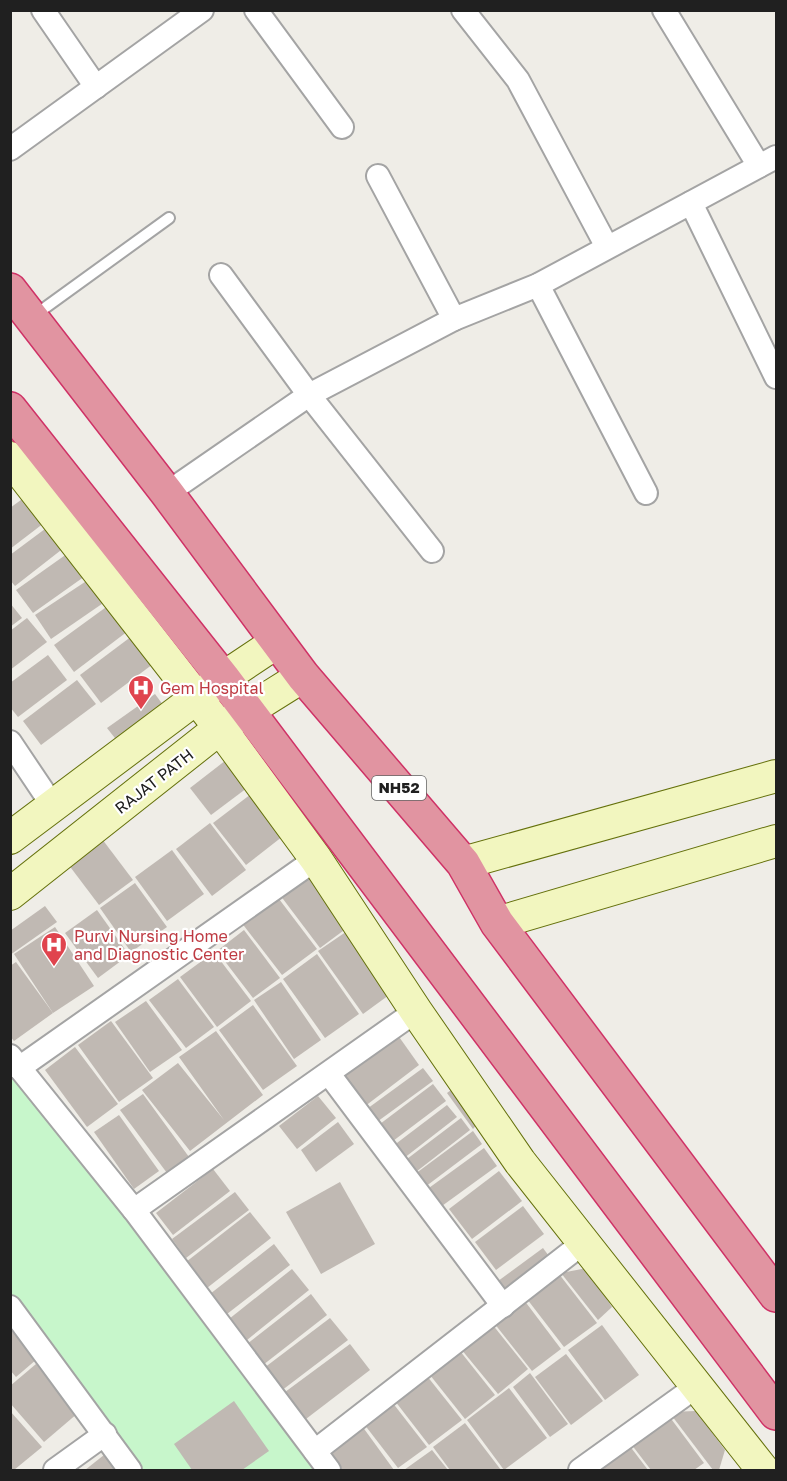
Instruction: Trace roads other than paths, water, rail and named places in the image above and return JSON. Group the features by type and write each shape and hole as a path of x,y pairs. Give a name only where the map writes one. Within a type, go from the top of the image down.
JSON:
{"highway":[{"name":"NH52","path":"10,290 167,493 303,676 463,863 497,923 774,1286"},
{"path":"10,409 223,678 777,1413"}],"street":[{"path":"43,10 96,87"},
{"path":"10,149 202,10"},
{"path":"256,10 342,127"},
{"path":"463,10 518,80 607,247"},
{"path":"167,493 309,395 454,320 538,285 768,162 664,10"},
{"path":"378,176 454,320"},
{"path":"691,204 777,377"},
{"path":"221,275 309,395 432,550"},
{"path":"538,285 646,493"},
{"path":"10,458 198,699 316,859 416,1011 520,1162 763,1470"},
{"path":"10,838 223,678 277,642"},
{"name":"RAJAT PATH","path":"10,894 220,728 303,676"},
{"path":"10,742 53,806"},
{"path":"463,863 777,776"},
{"path":"497,923 777,841"},
{"path":"316,859 15,1062 134,1210 329,1470"},
{"path":"134,1210 416,1011"},
{"path":"329,1074 503,1306"},
{"path":"315,1451 583,1243"},
{"path":"10,1307 130,1470"},
{"path":"580,1470 697,1386"},
{"path":"56,1470 105,1434"}],"lane":[{"path":"32,318 169,218"}],"place":[{"name":"Gem Hospital","path":"141,711"},
{"name":"Purvi Nursing Home and Diagnostic Center","path":"54,968"}]}
